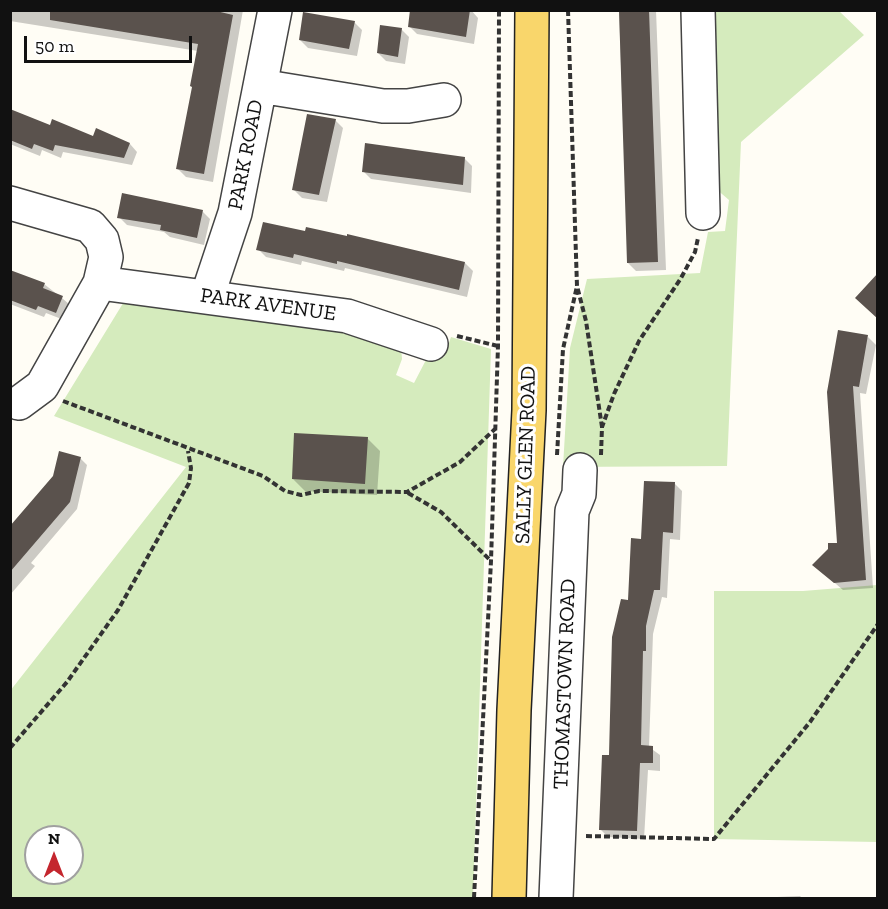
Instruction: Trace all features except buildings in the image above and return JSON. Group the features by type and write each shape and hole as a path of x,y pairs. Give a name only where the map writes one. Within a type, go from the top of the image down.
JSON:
{"main road":[{"name":"SALLY GLEN ROAD","path":"509,898 514,711 529,410 532,10"}],"street":[{"name":"PARK ROAD","path":"207,297 236,213 275,10"},
{"path":"698,10 703,213"},
{"path":"260,86 383,106 408,106 444,100"},
{"path":"10,203 90,226 102,240 106,256 100,283 20,404"},
{"name":"PARK AVENUE","path":"100,283 347,316 431,344"},
{"name":"THOMASTOWN ROAD","path":"556,898 572,511 590,464"}],"path":[{"path":"474,898 496,429 499,10"},
{"path":"568,10 577,286 586,321 602,427"},
{"path":"590,464 614,394 639,341 681,278 695,252 703,213"},
{"path":"431,344 454,335 498,346"},
{"path":"20,404 66,403 263,476 285,491 301,495 319,491 407,492 441,512 491,561"},
{"path":"407,492 460,462 496,429"},
{"path":"10,748 36,721 97,641 150,556 189,483 191,468 188,450"},
{"path":"558,835 714,839 810,722 878,624"}],"green space":[{"path":"710,11 839,11 864,35 741,142 727,466 563,467 570,348 587,279 700,273 708,232 725,231 729,200 715,188"},
{"path":"125,300 222,304 401,346 402,359 396,375 414,383 427,358 444,357 451,337 491,349 473,898 11,898 10,691 186,467 54,416"},
{"path":"877,585 877,842 714,839 714,591 803,591"}]}
